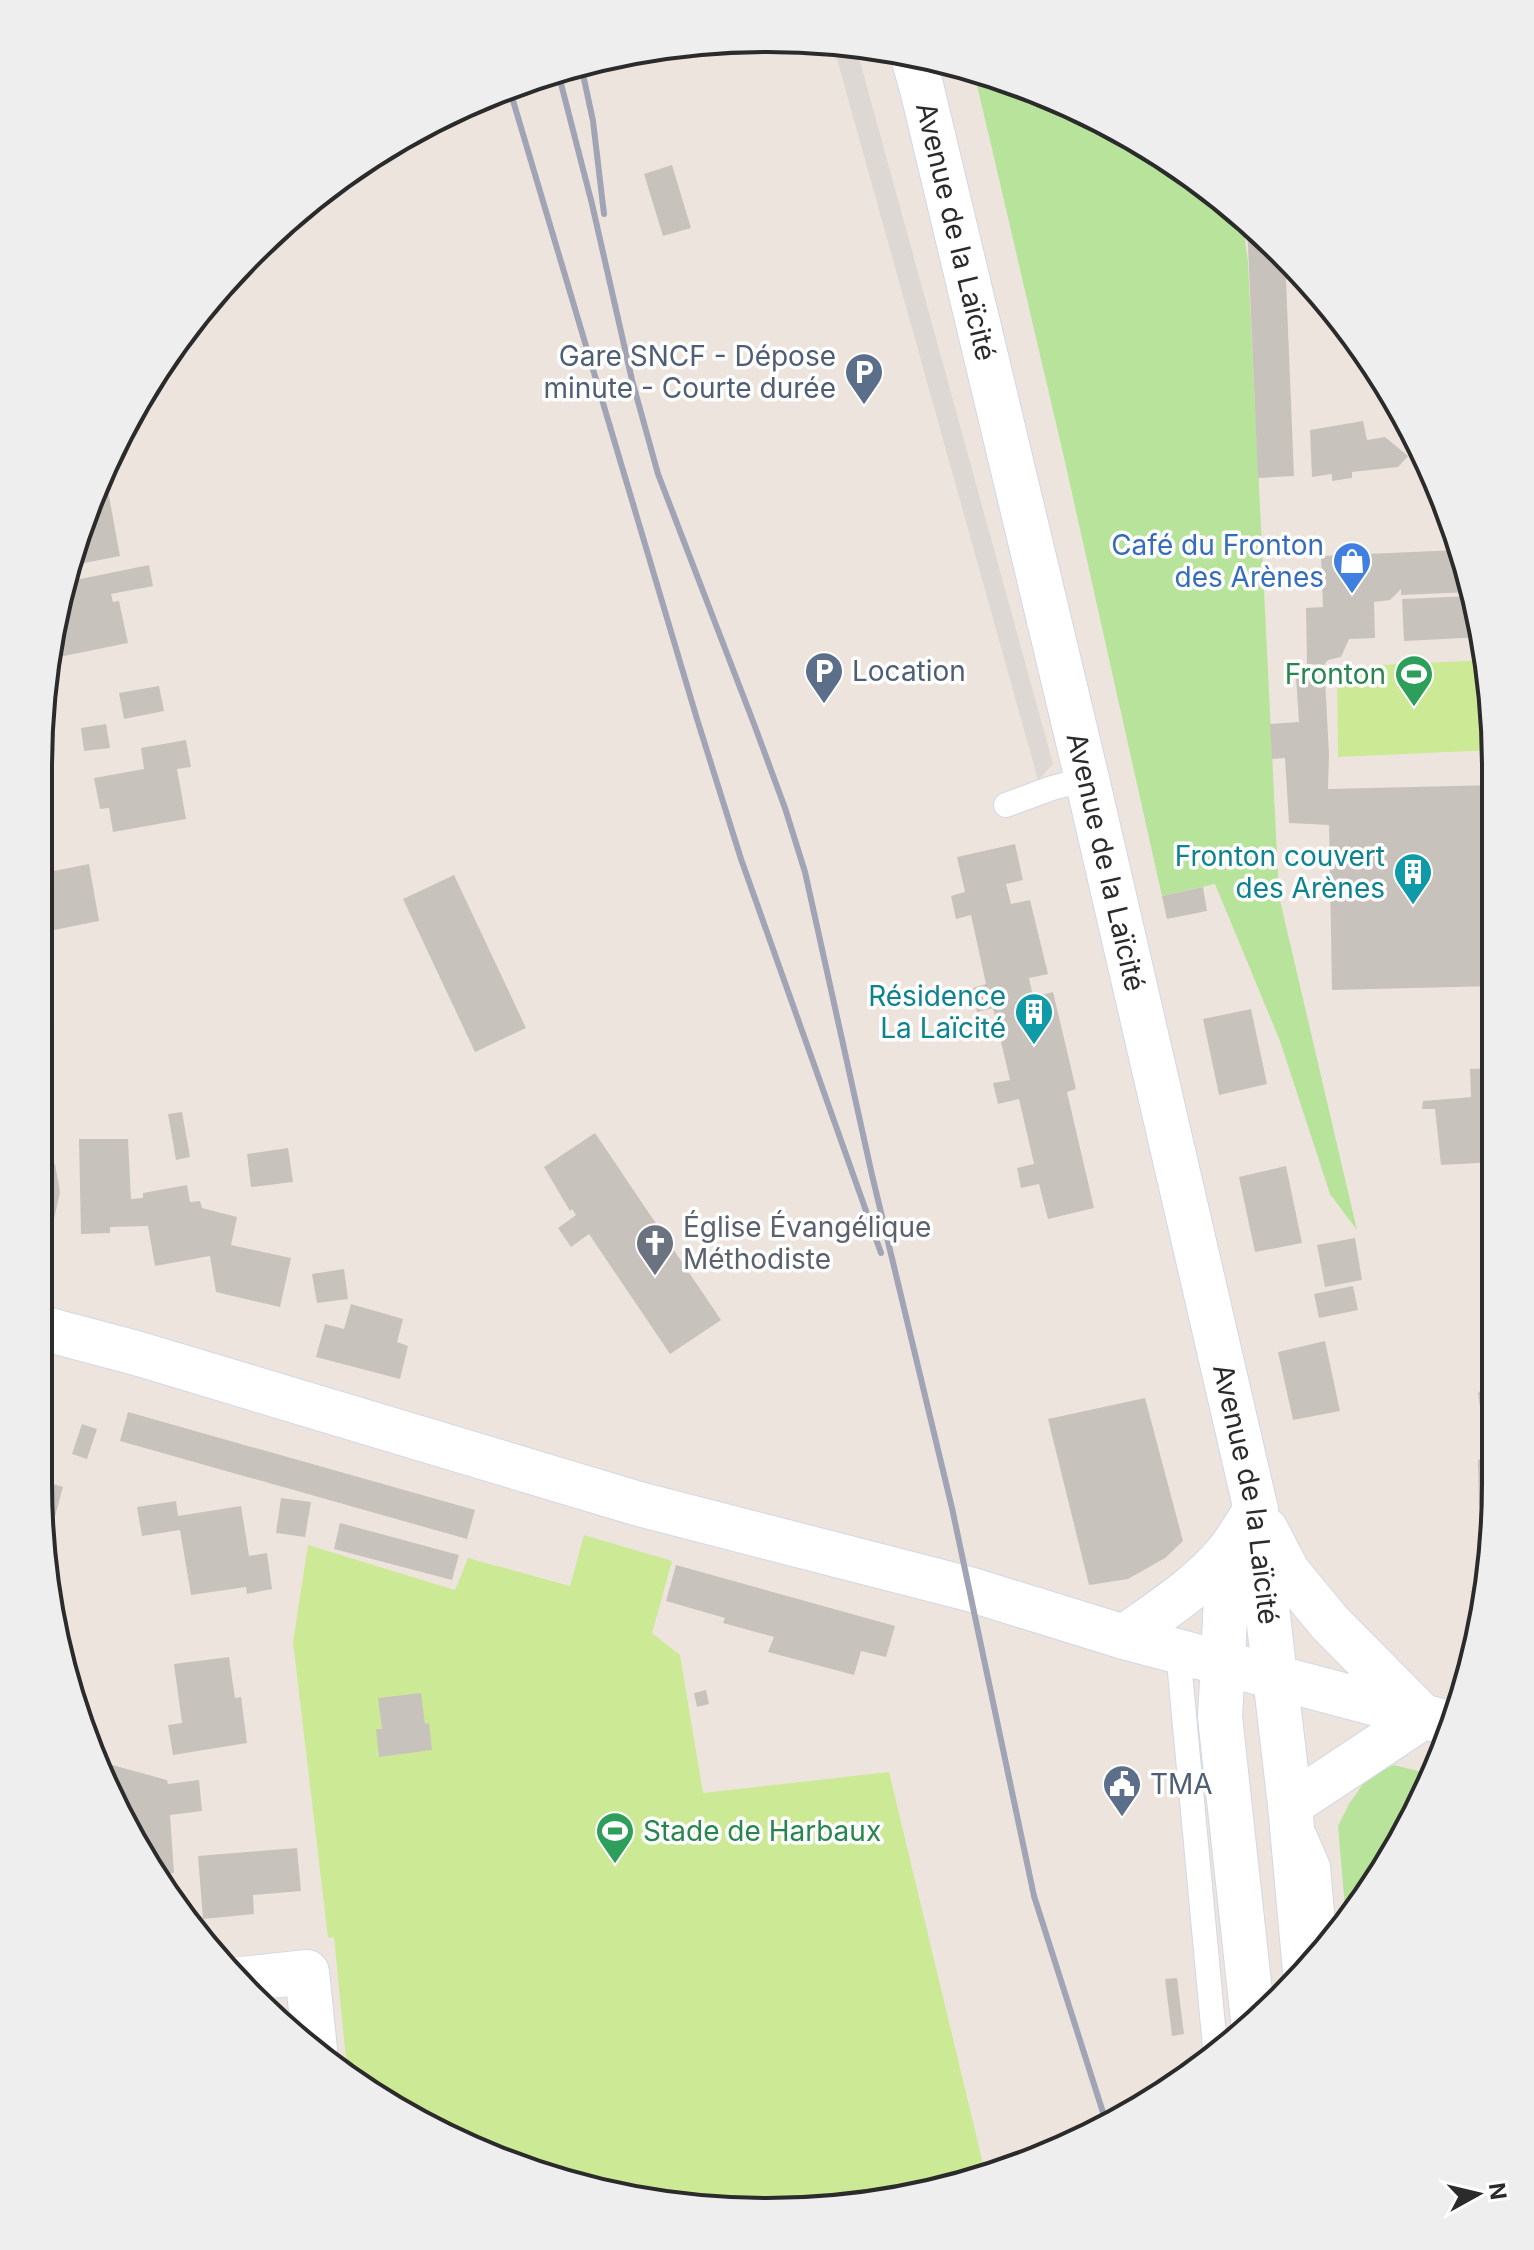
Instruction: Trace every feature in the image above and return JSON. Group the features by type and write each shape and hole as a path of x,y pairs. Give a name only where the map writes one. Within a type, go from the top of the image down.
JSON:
{"street":[{"name":"Avenue de la Laïcité","path":"916,68 1087,779 1256,1510 1290,1805 1304,1956"},
{"path":"52,1331 136,1353 639,1504 969,1589 1124,1637 1437,1720"},
{"path":"1124,1637 1185,1594 1228,1552 1256,1510 1288,1572 1330,1623 1437,1720"},
{"path":"1228,1552 1220,1717 1252,2008"},
{"path":"1290,1805 1437,1720"},
{"path":"251,1978 307,1972 314,2035"}],"lane":[{"path":"1006,805 1087,779"},
{"path":"1178,1651 1214,2040"},
{"path":"1290,1805 1318,1866 1324,1931"}],"green space":[{"path":"977,84 1041,106 1124,148 1164,172 1244,235 1279,896 1357,1230 1330,1194 1280,1041 1215,884 1162,896"},
{"name":"Fronton","path":"1474,661 1481,751 1338,757 1337,667"},
{"name":"Stade de Harbaux","path":"584,1535 672,1561 652,1633 680,1655 703,1793 889,1772 983,2164 952,2174 860,2192 767,2198 674,2192 582,2174 493,2144 409,2102 346,2060 334,1937 328,1938 293,1642 308,1545 455,1590 468,1558 570,1586"},
{"path":"1394,1765 1421,1772 1386,1841 1345,1904 1338,1826 1368,1777"}],"shaded area":[{"path":"836,56 859,58 1053,764 1038,780"}],"building":[{"path":"672,165 691,228 663,236 644,174"},
{"path":"1248,238 1286,275 1294,476 1258,478"},
{"path":"1363,421 1367,440 1385,437 1408,456 1398,467 1352,472 1352,478 1332,481 1332,474 1312,477 1310,430"},
{"path":"108,489 120,556 82,563"},
{"path":"1448,550 1460,592 1401,595 1401,589 1390,600 1374,602 1375,638 1349,639 1341,657 1328,660 1324,665 1307,664 1306,608 1323,607 1321,556"},
{"path":"149,565 153,586 111,594 113,602 119,601 128,643 61,657 77,580"},
{"path":"1461,596 1470,638 1404,641 1402,599"},
{"name":"Fronton couvert des Arènes","path":"1296,677 1325,677 1328,789 1482,785 1482,986 1332,990 1329,825 1289,823 1285,758 1272,759 1270,724 1299,722"},
{"path":"159,686 164,711 124,719 119,693"},
{"path":"106,724 110,748 84,751 81,728"},
{"path":"186,740 191,767 177,769 186,819 113,832 109,808 100,809 94,778 144,769 141,748"},
{"name":"Résidence La Laïcité","path":"1015,844 1023,880 1006,884 1011,904 1030,900 1048,974 1029,978 1033,997 1053,992 1076,1089 1067,1092 1094,1208 1048,1219 1039,1184 1021,1188 1017,1168 1034,1164 1019,1099 998,1104 993,1083 1010,1080 993,1008 977,1012 973,988 986,984 971,915 956,919 951,896 965,892 957,857"},
{"path":"89,864 99,921 52,930 52,871"},
{"path":"454,875 526,1028 475,1052 403,899"},
{"path":"1203,887 1207,911 1167,919 1162,896"},
{"path":"1251,1009 1267,1084 1219,1095 1203,1019"},
{"path":"1470,1069 1482,1069 1482,1163 1441,1165 1435,1109 1422,1109 1423,1101 1471,1097"},
{"path":"182,1112 190,1157 176,1160 168,1114"},
{"name":"Église Évangélique Méthodiste","path":"595,1133 721,1320 670,1354 589,1234 571,1247 558,1228 576,1215 572,1209 570,1211 544,1167"},
{"path":"79,1139 128,1139 131,1199 143,1198 143,1193 187,1185 190,1202 200,1201 202,1208 237,1217 231,1245 291,1258 280,1307 216,1292 210,1256 155,1266 148,1226 110,1227 110,1233 81,1234"},
{"path":"288,1148 293,1182 251,1187 247,1154"},
{"path":"52,1164 55,1164 60,1192 52,1228"},
{"path":"1286,1166 1302,1243 1255,1252 1239,1177"},
{"path":"1355,1238 1362,1280 1325,1287 1317,1245"},
{"path":"344,1269 348,1299 317,1303 312,1274"},
{"path":"1353,1286 1358,1310 1319,1318 1314,1294"},
{"path":"351,1304 403,1319 397,1342 408,1346 400,1379 316,1357 325,1324 344,1329"},
{"path":"1325,1341 1340,1411 1293,1420 1278,1352"},
{"path":"1482,1389 1482,1422 1478,1393"},
{"path":"1145,1398 1183,1541 1165,1558 1128,1579 1089,1585 1048,1419"},
{"path":"128,1412 475,1510 467,1539 120,1441"},
{"path":"82,1424 97,1429 87,1459 72,1454"},
{"path":"1482,1459 1479,1506 1478,1460"},
{"path":"52,1483 63,1487 54,1520"},
{"path":"281,1498 311,1502 305,1537 276,1533"},
{"path":"176,1501 178,1516 241,1506 249,1556 267,1553 272,1589 247,1594 246,1587 191,1595 180,1530 142,1536 137,1507"},
{"path":"340,1523 459,1555 452,1580 334,1549"},
{"path":"676,1565 895,1626 886,1657 861,1651 854,1675 768,1652 774,1637 723,1623 725,1618 666,1601"},
{"path":"229,1657 235,1698 241,1697 247,1743 173,1755 168,1725 182,1723 174,1664"},
{"path":"706,1690 709,1704 697,1707 694,1693"},
{"path":"421,1693 432,1750 379,1757 376,1729 382,1729 378,1698"},
{"path":"109,1764 167,1780 168,1784 199,1780 202,1811 170,1815 174,1873 168,1874"},
{"path":"297,1848 301,1891 253,1895 254,1914 203,1919 198,1856"},
{"path":"1177,1978 1184,2034 1172,2036 1165,1979"}],"railway":[{"path":"583,76 593,121 604,214"},
{"path":"561,83 632,380 658,474 754,724 805,872 872,1175 952,1508 1034,1896 1103,2113"},
{"path":"513,99 741,859 881,1253"}],"place":[{"name":"Gare SNCF - Dépose minute - Courte durée","path":"864,406"},
{"name":"Café du Fronton des Arènes","path":"1352,595"},
{"name":"Location","path":"824,705"},
{"name":"Fronton","path":"1414,708"},
{"name":"Fronton couvert des Arènes","path":"1413,906"},
{"name":"Résidence La Laïcité","path":"1034,1046"},
{"name":"Église Évangélique Méthodiste","path":"655,1277"},
{"name":"TMA","path":"1122,1818"},
{"name":"Stade de Harbaux","path":"615,1865"}]}
